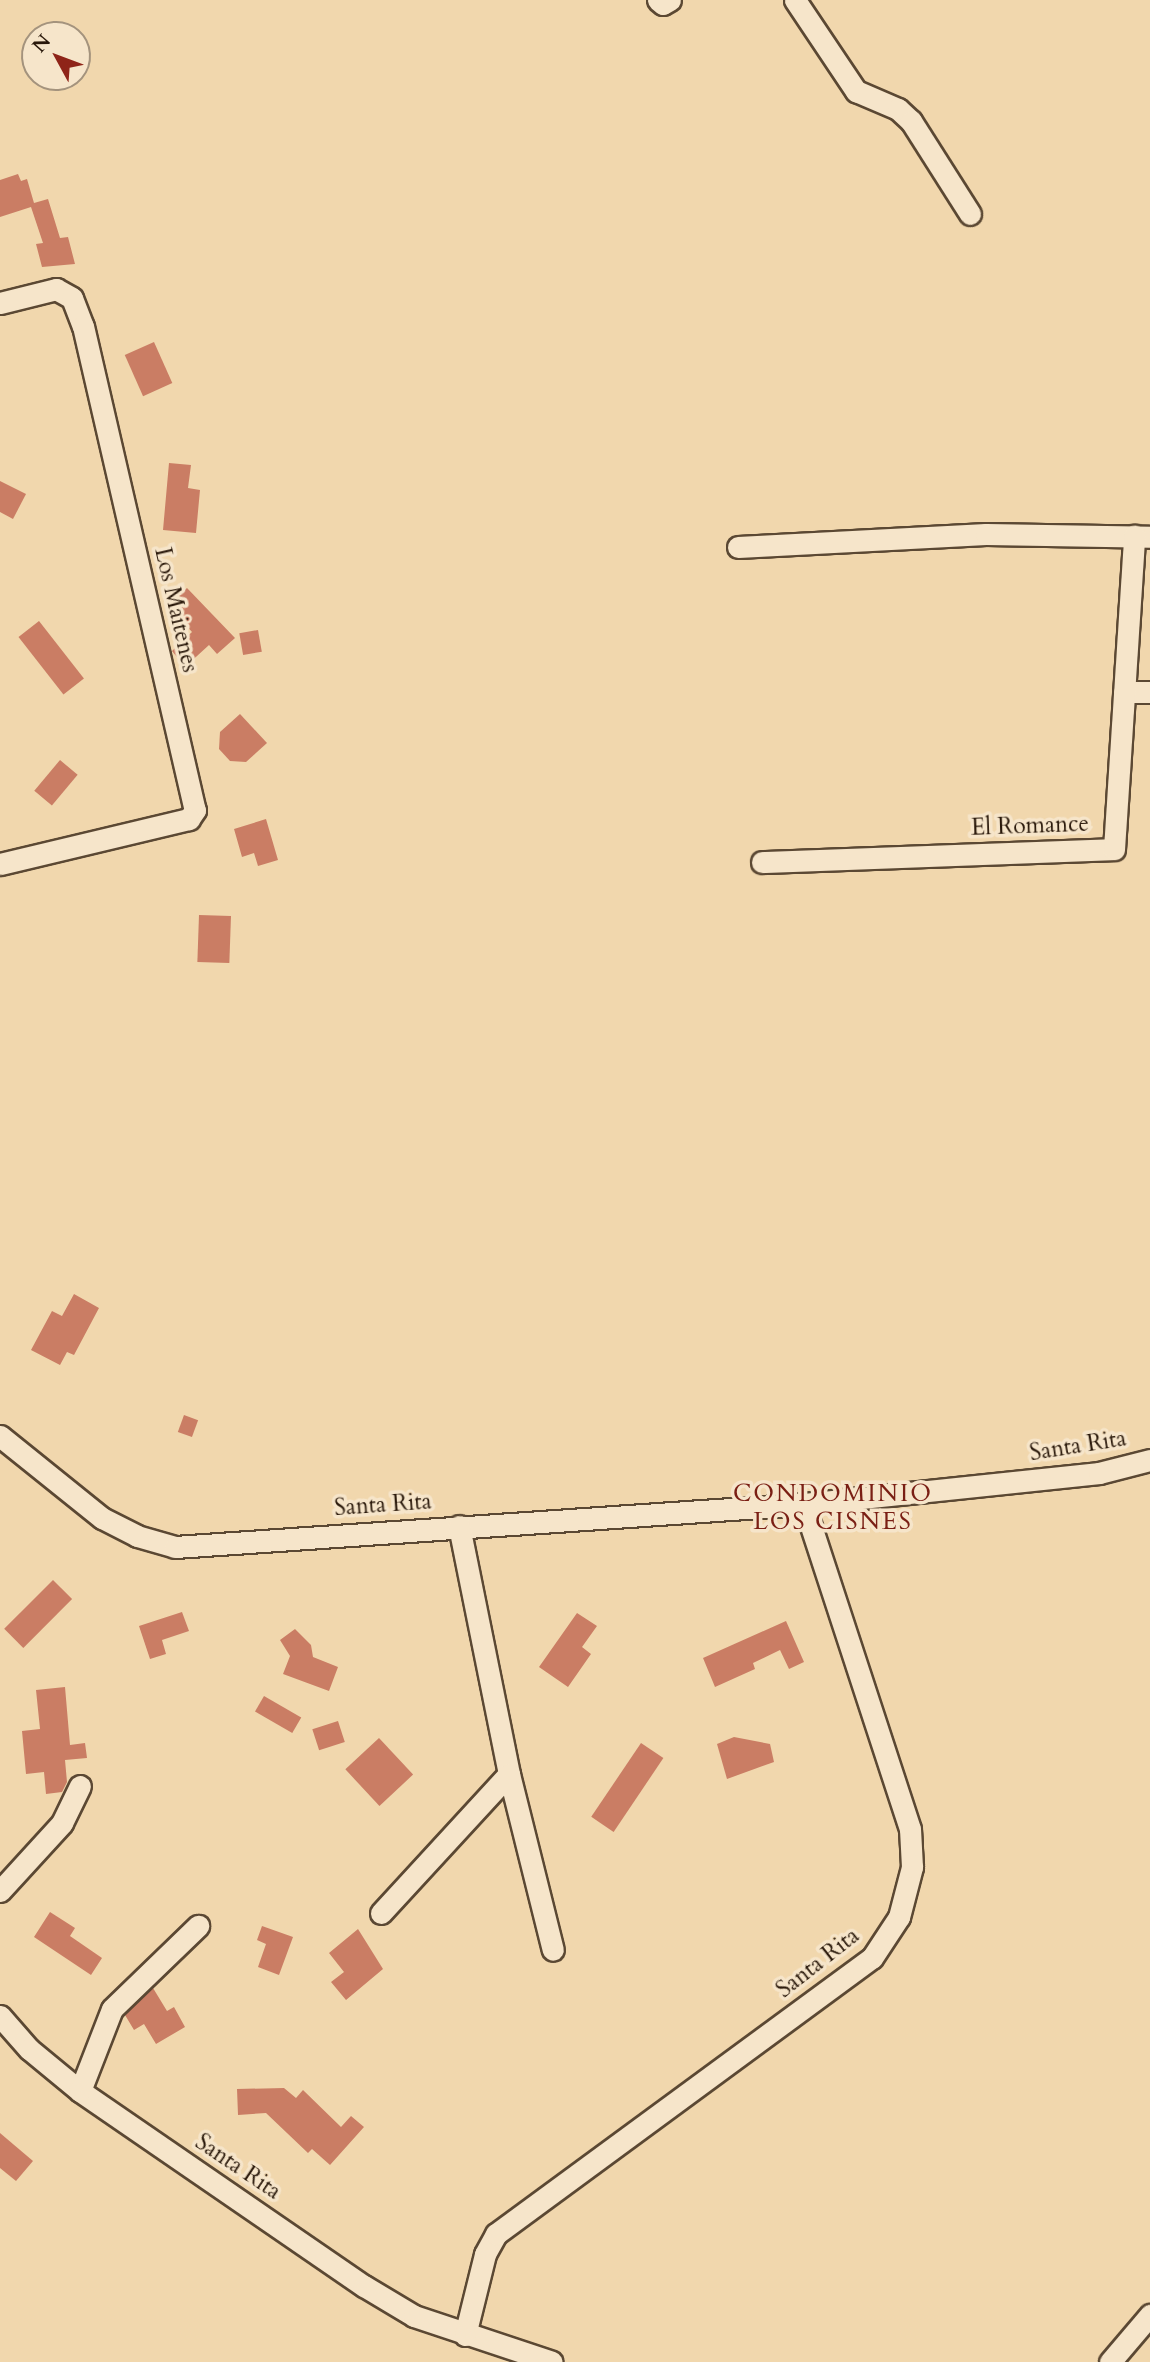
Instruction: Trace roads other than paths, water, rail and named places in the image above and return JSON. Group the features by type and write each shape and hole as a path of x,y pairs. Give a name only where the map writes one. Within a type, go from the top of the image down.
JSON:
{"street":[{"path":"658,0 663,4 670,0"},
{"path":"795,0 856,91 898,109 911,121 970,214"},
{"name":"Los Maitenes","path":"0,303 56,289 72,298 83,326 195,810 189,819 0,863"},
{"name":"El Romance","path":"738,547 986,534 1142,537 1124,692 1115,849 762,862"},
{"path":"1124,692 1150,692"},
{"name":"Santa Rita","path":"0,1436 102,1517 136,1536 175,1547 804,1504 1099,1473 1150,1460"},
{"name":"Santa Rita","path":"464,2335 485,2254 496,2234 872,1958 902,1909 912,1867 910,1829 804,1504"},
{"path":"459,1526 509,1774 553,1950"},
{"path":"382,1913 509,1774"},
{"path":"0,1891 62,1822 80,1786"},
{"path":"79,2091 112,2009 198,1926"},
{"name":"Santa Rita","path":"0,2015 29,2049 79,2091 364,2286 414,2316 464,2335 552,2362"},
{"path":"1110,2362 1150,2315"}],"district":[{"name":"CONDOMINIO LOS CISNES","path":"833,1508"}]}
